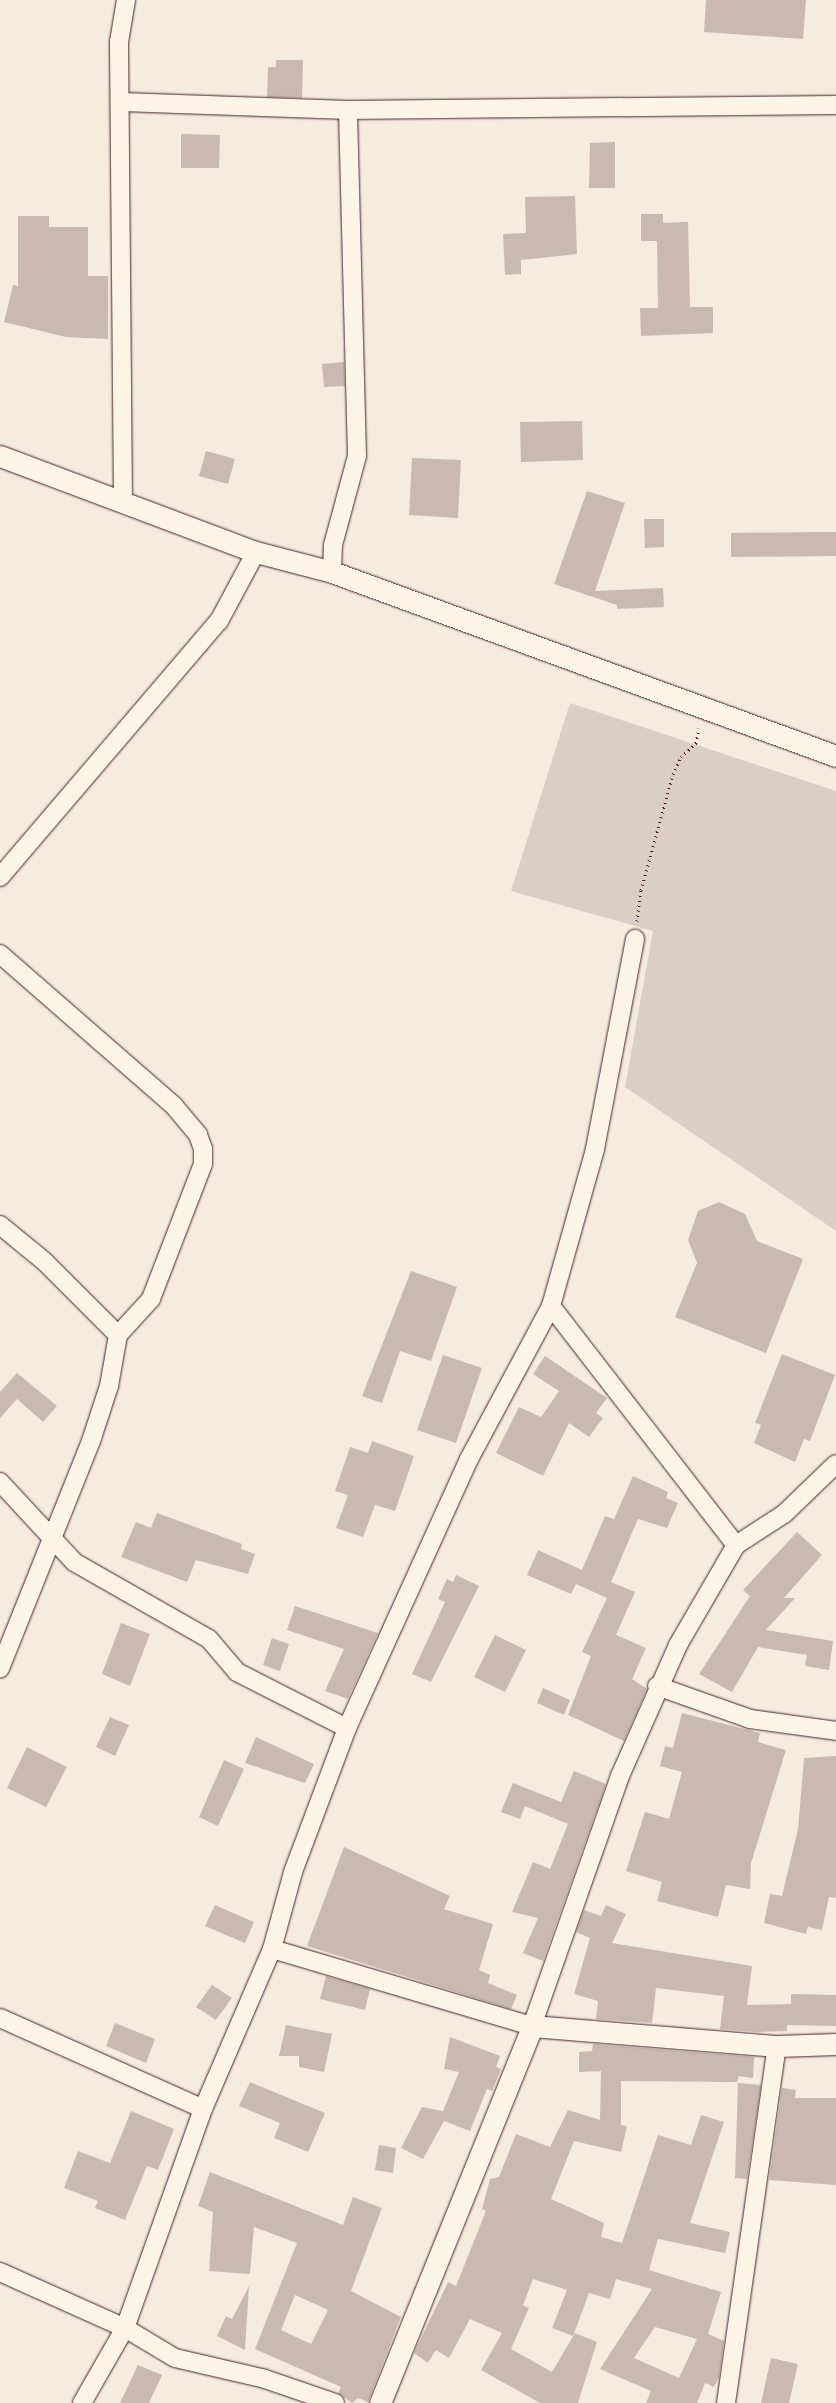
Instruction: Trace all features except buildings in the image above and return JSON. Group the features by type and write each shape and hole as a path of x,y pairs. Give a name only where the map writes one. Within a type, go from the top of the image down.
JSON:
{"street":[{"path":"123,503 122,102 119,42 126,0"},
{"path":"122,102 348,110 836,105"},
{"path":"332,572 333,545 357,456 348,110"},
{"path":"0,456 256,552 332,572 703,710 836,756"},
{"path":"0,877 219,621 256,552"},
{"path":"82,2403 126,2328 203,2109 272,1949 293,1872 347,1728 469,1459 551,1306 595,1149 635,939"},
{"path":"0,954 174,1106 198,1134 203,1149 203,1164 151,1299 118,1335 91,1441 0,1669"},
{"path":"0,1225 45,1262 118,1335"},
{"path":"551,1306 736,1545"},
{"path":"380,2403 532,2026 620,1776 657,1686 736,1545 784,1514 836,1464"},
{"path":"0,1482 74,1562 208,1639 237,1672 347,1728"},
{"path":"657,1686 750,1719 836,1731"},
{"path":"272,1949 532,2026 777,2046 836,2044"},
{"path":"0,2018 203,2109"},
{"path":"726,2403 777,2046"},
{"path":"0,2272 126,2328 175,2358 265,2379 335,2403"}],"path":[{"path":"635,939 641,890 673,774 680,757 696,742 703,710"}],"shaded area":[{"path":"570,703 836,791 836,1231 625,1087 653,931 511,891"}]}
